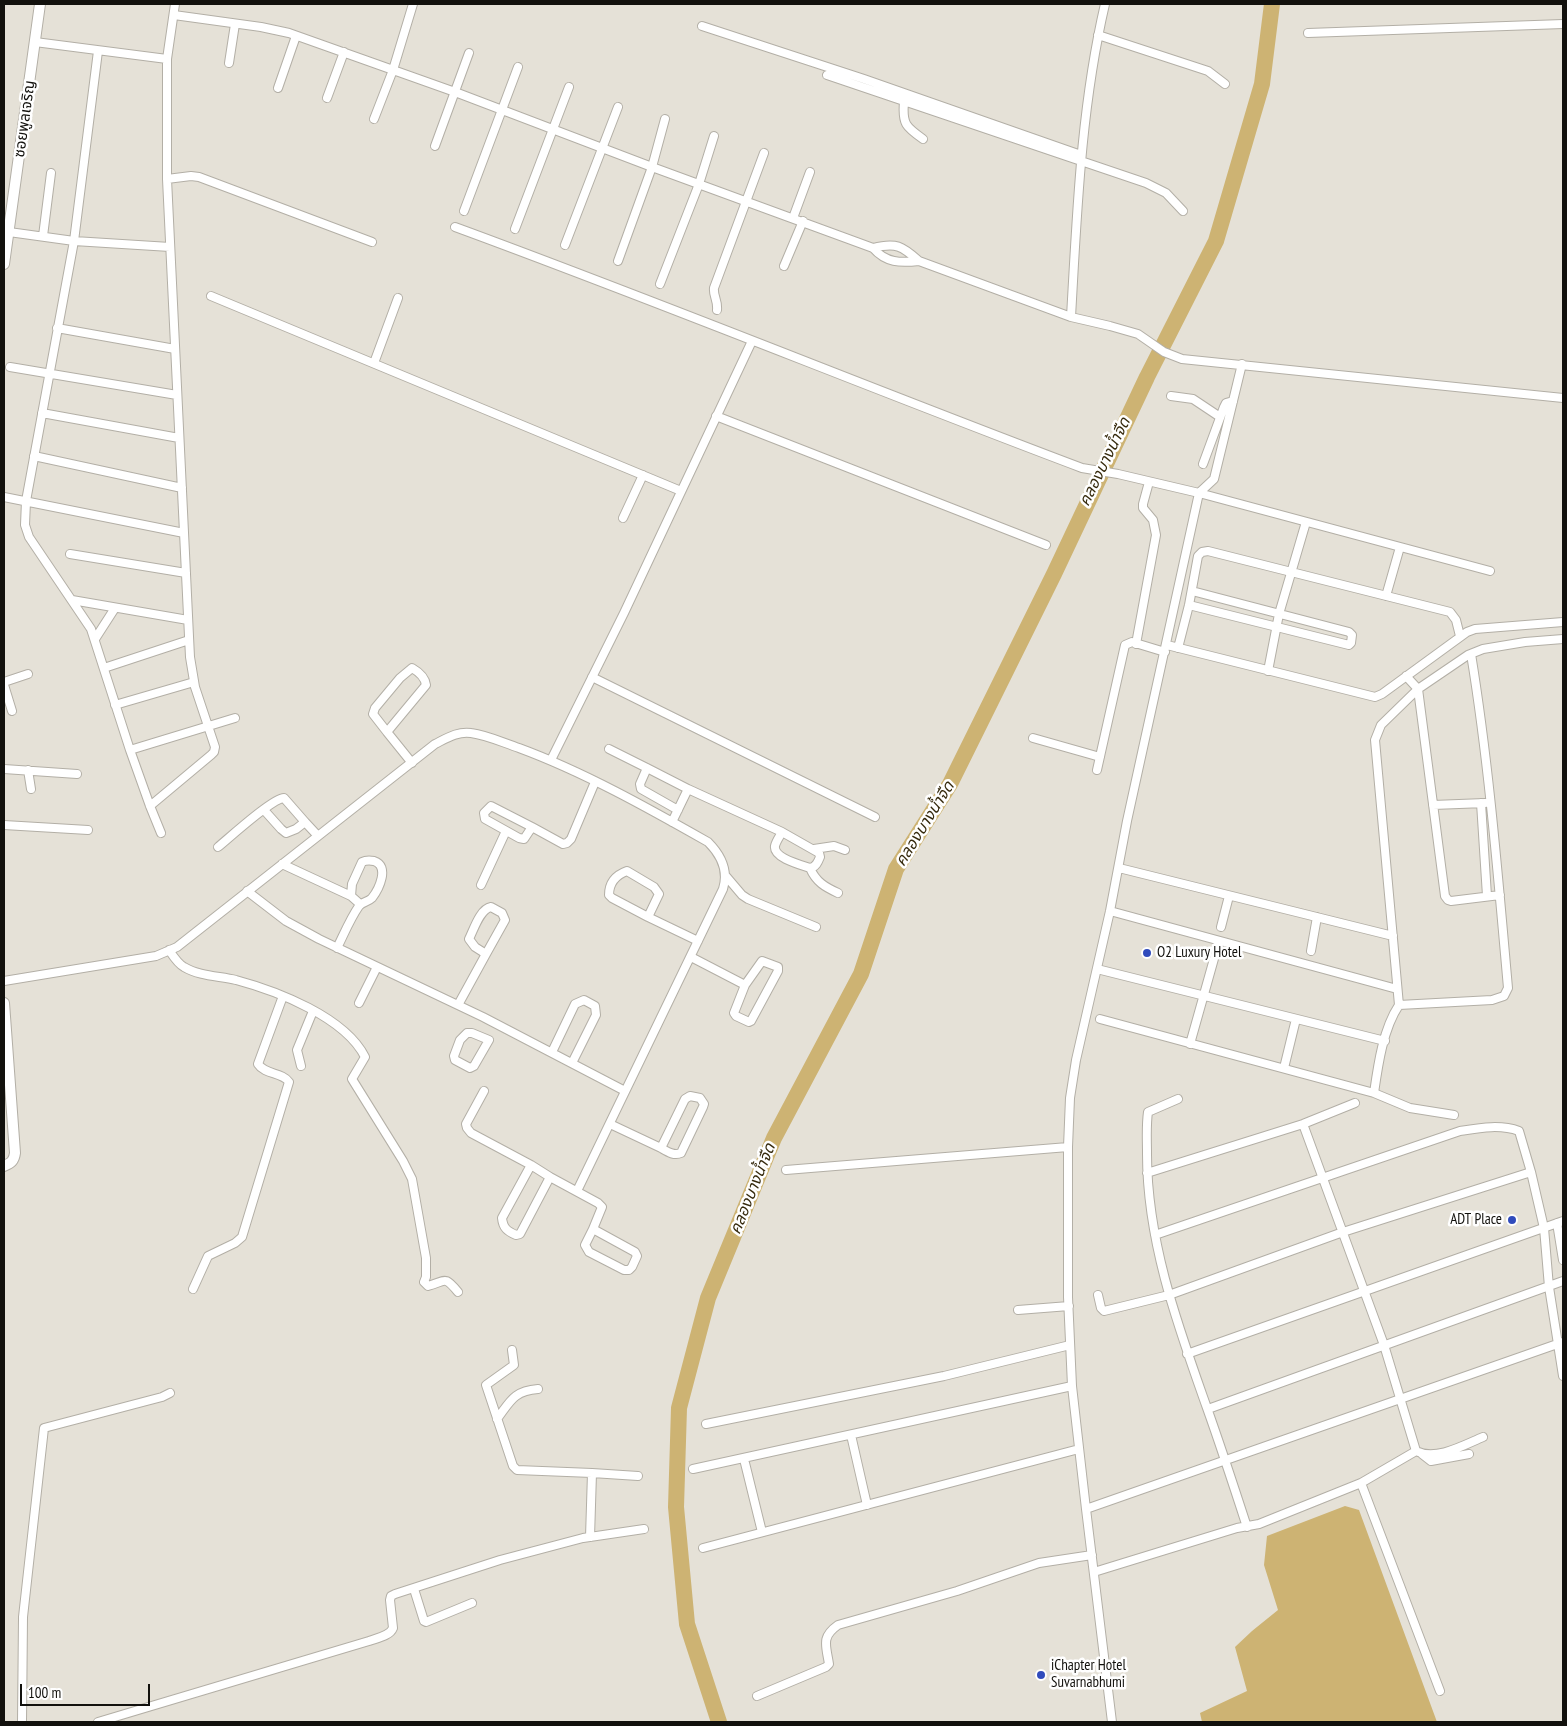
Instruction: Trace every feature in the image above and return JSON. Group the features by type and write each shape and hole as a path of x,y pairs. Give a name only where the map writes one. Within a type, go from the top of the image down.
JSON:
{"street":[{"name":"ซอยพูลเจริญ","path":"4,264 40,4"},
{"path":"150,806 214,752 215,748 194,682 189,640 167,178 167,60 176,4"},
{"path":"374,118 393,70 413,4"},
{"path":"1072,317 1081,158 1098,35 1105,4"},
{"path":"174,16 289,33 455,92 603,149 803,221 873,248 879,255 895,262 919,261"},
{"path":"228,63 236,24"},
{"path":"1308,33 1563,24"},
{"path":"702,26 864,79 1081,158 1161,190 1183,211"},
{"path":"1098,35 1208,72 1225,84"},
{"path":"278,88 296,36"},
{"path":"36,42 167,60"},
{"path":"98,51 74,241 26,501 25,525 29,537 87,621 95,639 130,750 161,833"},
{"path":"327,98 344,52"},
{"path":"435,146 469,53"},
{"path":"464,211 518,67"},
{"path":"827,75 904,102 1081,158"},
{"path":"515,229 569,87"},
{"path":"904,102 903,117 906,125 923,139"},
{"path":"565,245 618,107"},
{"path":"618,261 652,167 665,120"},
{"path":"660,284 699,184 714,136"},
{"path":"717,310 718,302 714,296 714,288 748,201 764,153"},
{"path":"793,218 810,172"},
{"path":"43,236 51,173"},
{"path":"167,178 199,177 372,242"},
{"path":"784,266 803,221"},
{"path":"455,227 606,282 752,341 1082,468 1200,492 1490,571"},
{"path":"9,232 74,241 170,247"},
{"path":"873,248 888,244 896,245 905,249 919,261 1072,317 1138,334 1164,352 1182,359 1563,398"},
{"path":"211,296 681,491"},
{"path":"374,363 398,298"},
{"path":"57,328 175,349"},
{"path":"551,760 752,341"},
{"path":"1112,1722 1072,1386 1069,1306 1068,1147 1070,1098 1076,1060 1110,911 1127,821 1200,492 1212,482 1242,364"},
{"path":"10,367 177,395"},
{"path":"1171,396 1193,399 1220,417"},
{"path":"1203,464 1226,403 1234,401"},
{"path":"42,413 179,438"},
{"path":"716,416 1046,545"},
{"path":"34,456 182,488"},
{"path":"623,518 643,474"},
{"path":"1136,644 1156,535 1153,520 1143,508 1150,482"},
{"path":"4,497 184,533"},
{"path":"1268,671 1279,614 1306,522"},
{"path":"1386,596 1400,547"},
{"path":"1178,648 1192,592 1198,556 1202,552 1208,551 1450,612 1456,620 1460,636"},
{"path":"70,554 186,573"},
{"path":"1189,605 1351,643 1352,635 1349,632 1192,592"},
{"path":"72,600 188,620"},
{"path":"95,639 115,608"},
{"path":"1097,770 1125,645 1132,642 1166,649 1178,648 1375,696 1382,694 1460,636 1475,629 1563,622"},
{"path":"1374,1094 1378,1068 1391,1017 1399,1005 1375,740 1381,725 1418,690 1471,654 1483,649 1524,642 1563,639"},
{"path":"104,668 189,640"},
{"path":"1399,1005 1492,1000 1504,996 1508,988 1491,802 1482,721 1471,654"},
{"path":"386,732 426,685 423,676 412,668 406,672 374,708 373,714 386,732 412,763"},
{"path":"12,711 4,684 28,674"},
{"path":"1406,676 1418,690 1432,806 1446,896 1451,901 1500,895"},
{"path":"592,677 875,817"},
{"path":"115,705 194,682"},
{"path":"130,750 235,718"},
{"path":"4,981 156,956 177,947 435,744 450,736 472,733 551,760 708,842 717,851 722,860 725,875 724,889 576,1191"},
{"path":"1033,738 1100,756"},
{"path":"609,749 688,789 782,832 814,849 819,853 820,857 814,868 786,859 778,854 775,850 775,845 782,832"},
{"path":"4,768 77,774"},
{"path":"647,768 640,784 641,789 678,810"},
{"path":"28,770 31,789"},
{"path":"532,827 522,840 485,819 484,813 488,808 494,806 563,844 567,843 571,839 595,782"},
{"path":"672,822 688,789"},
{"path":"218,847 279,798 284,798 318,836"},
{"path":"1432,806 1491,802"},
{"path":"1481,803 1487,896"},
{"path":"264,810 280,830 286,833 296,829 305,822"},
{"path":"4,826 88,830"},
{"path":"481,885 506,831"},
{"path":"814,849 834,846 845,850"},
{"path":"337,948 360,904 372,898 383,872 378,863 366,860 362,862 352,884 351,896"},
{"path":"282,864 351,896 360,904"},
{"path":"810,868 814,878 823,886 838,893"},
{"path":"1119,868 1393,936"},
{"path":"648,917 659,894 657,890 626,871 618,875 611,883 609,895 612,898 648,917 698,942"},
{"path":"725,875 748,900 816,927"},
{"path":"247,892 286,921 337,948 458,1005 625,1091"},
{"path":"1221,927 1229,896"},
{"path":"458,1005 505,920 502,914 491,907 486,908 483,912 469,939 475,947 486,954"},
{"path":"1110,911 1397,989"},
{"path":"1311,951 1317,917"},
{"path":"1190,1044 1219,941"},
{"path":"169,950 183,967 236,980 283,996 326,1017 348,1034 365,1057 352,1079 403,1161 412,1179 426,1258 424,1282 428,1286 445,1280 449,1281 458,1292"},
{"path":"691,957 745,985"},
{"path":"762,961 778,967 778,971 749,1022 736,1016 734,1013 745,985 762,961"},
{"path":"359,1003 376,967"},
{"path":"1097,969 1385,1042"},
{"path":"193,1289 208,1256 239,1241 242,1237 269,1150 289,1082 286,1078 263,1070 258,1064 283,996"},
{"path":"552,1052 575,1004 584,1000 595,1006 596,1015 572,1063"},
{"path":"4,1003 15,1153 14,1159 4,1166"},
{"path":"301,1066 296,1050 314,1011"},
{"path":"1284,1068 1296,1019"},
{"path":"1100,1020 1284,1068 1374,1094 1410,1108 1454,1115"},
{"path":"489,1040 472,1032 467,1033 460,1040 454,1056 455,1060 470,1068 474,1066 498,1026"},
{"path":"484,1091 466,1124 471,1133 598,1203 602,1207 585,1245 589,1252 624,1270 629,1270 637,1256 635,1252 593,1229"},
{"path":"610,1124 670,1153 677,1155 681,1153 703,1107 704,1104 700,1098 690,1096 685,1099 661,1148"},
{"path":"1178,1099 1148,1112 1147,1173 1155,1235 1169,1296 1187,1354 1208,1409 1247,1527"},
{"path":"1147,1173 1303,1124 1355,1103"},
{"path":"1303,1124 1384,1345 1419,1452 1431,1461 1469,1454"},
{"path":"1155,1235 1460,1131 1508,1127 1519,1131 1544,1228 1549,1287 1561,1342 1563,1376"},
{"path":"786,1170 1068,1147"},
{"path":"531,1165 502,1218 503,1226 510,1233 520,1234 550,1176"},
{"path":"1098,1295 1101,1308 1104,1311 1169,1296 1343,1232 1531,1172"},
{"path":"1187,1354 1560,1222 1563,1260"},
{"path":"1208,1409 1563,1281"},
{"path":"1018,1310 1069,1306"},
{"path":"1086,1509 1561,1342"},
{"path":"706,1424 944,1376 1070,1345"},
{"path":"512,1350 514,1366 486,1385 513,1466 517,1470 638,1476"},
{"path":"693,1470 1072,1386"},
{"path":"497,1419 509,1400 528,1390 538,1389"},
{"path":"22,1722 23,1617 44,1428 162,1397 170,1393"},
{"path":"852,1435 867,1504"},
{"path":"1094,1572 1236,1528 1259,1524 1361,1483 1419,1452 1438,1454 1483,1437"},
{"path":"703,1548 1079,1449"},
{"path":"744,1459 762,1532"},
{"path":"590,1537 592,1473"},
{"path":"1361,1483 1440,1691"},
{"path":"98,1722 387,1634 393,1628 391,1596 500,1560 590,1537 644,1529"},
{"path":"757,1696 826,1667 829,1664 825,1641 829,1632 838,1625 957,1591 1039,1563 1092,1555"},
{"path":"414,1589 424,1621 426,1622 472,1603"}],"shaded area":[{"path":"1345,1506 1359,1510 1437,1722 1202,1722 1200,1713 1247,1691 1235,1647 1278,1610 1264,1565 1267,1536"}],"waterway":[{"name":"คลองบางน้ำจืด","path":"719,1722 687,1624 676,1507 679,1408 708,1298 774,1138 861,974 896,869 950,784 1054,574 1147,377 1216,241 1262,84 1272,4"}],"place":[{"name":"O2 Luxury Hotel","path":"1147,953"},
{"name":"ADT Place","path":"1512,1220"},
{"name":"iChapter Hotel Suvarnabhumi","path":"1041,1675"}]}
